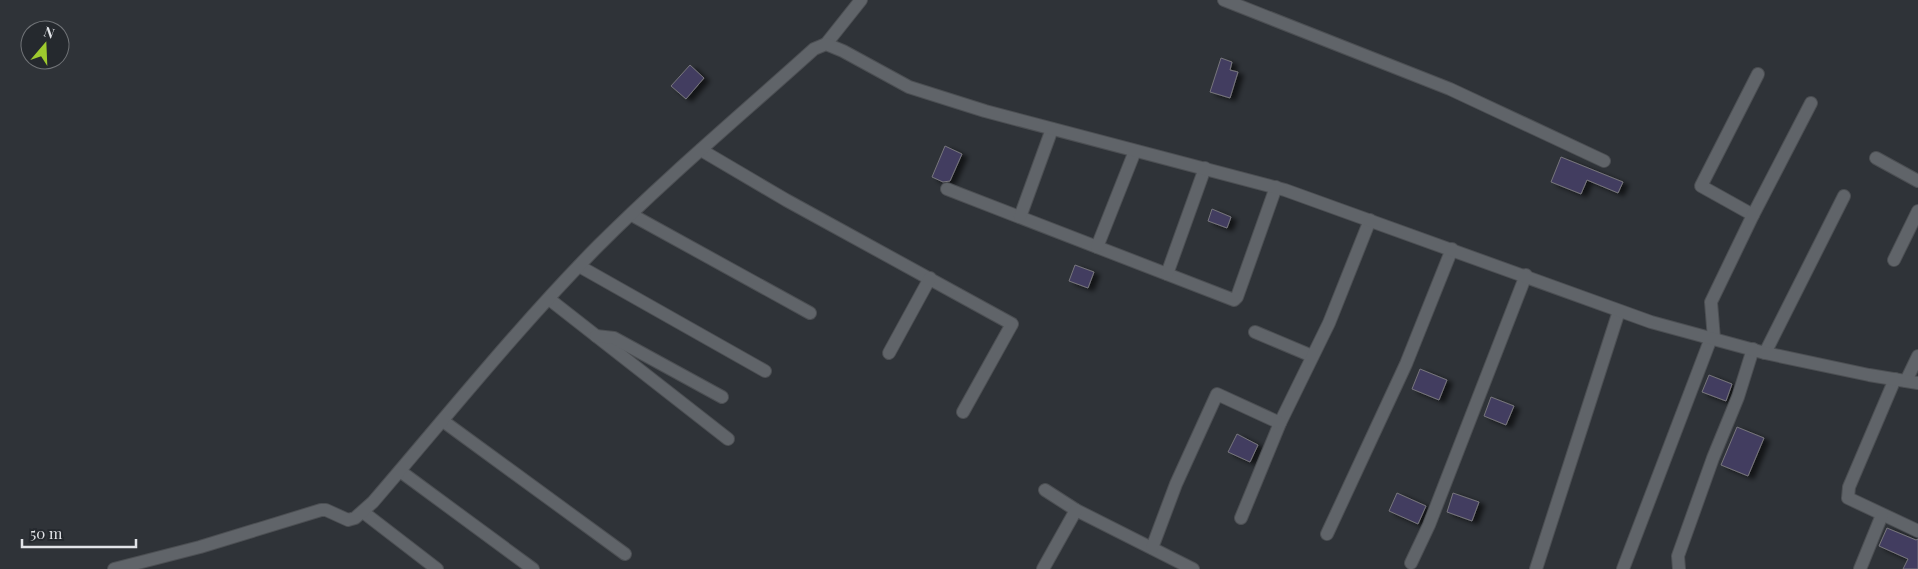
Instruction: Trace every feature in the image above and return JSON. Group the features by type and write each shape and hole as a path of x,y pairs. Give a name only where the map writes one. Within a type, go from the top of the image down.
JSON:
{"street":[{"path":"114,569 200,547 321,510 326,510 348,520 363,512 579,266 701,150 814,49 826,44 861,0"},
{"path":"1224,0 1450,89 1604,161"},
{"path":"826,44 843,51 909,87 1052,129 1276,187 1526,275 1619,311 1759,351 1906,381"},
{"path":"1753,215 1701,186 1758,74"},
{"path":"1623,569 1712,339 1711,302 1753,215 1811,103"},
{"path":"1020,217 1052,129"},
{"path":"701,150 786,200 1012,324 963,412"},
{"path":"1097,247 1135,151"},
{"path":"1876,158 1918,181"},
{"path":"1167,274 1205,168"},
{"path":"947,189 1234,300 1236,299 1276,187"},
{"path":"1679,569 1678,556 1713,458 1738,397 1759,351 1844,196"},
{"path":"1894,260 1914,228 1918,211"},
{"path":"632,215 810,313"},
{"path":"1241,518 1280,423 1329,323 1370,220"},
{"path":"1327,534 1406,364 1452,249"},
{"path":"579,266 765,371"},
{"path":"1411,563 1429,525 1526,275"},
{"path":"889,354 930,278"},
{"path":"549,299 728,439"},
{"path":"1536,569 1619,311"},
{"path":"1255,332 1312,356"},
{"path":"596,336 614,338 722,397"},
{"path":"1918,356 1849,487 1848,498 1918,531"},
{"path":"1152,548 1176,484 1216,394 1280,423"},
{"path":"444,421 625,554"},
{"path":"400,471 533,569"},
{"path":"1045,490 1076,510 1193,569"},
{"path":"1043,569 1076,510"},
{"path":"363,512 437,569"},
{"path":"1860,569 1882,515"}],"building":[{"path":"1221,58 1232,62 1230,70 1238,72 1230,98 1210,92"},
{"path":"690,65 704,78 686,99 671,86"},
{"path":"945,146 962,154 950,181 943,182 932,177"},
{"path":"1561,157 1623,182 1618,193 1587,180 1581,194 1551,182"},
{"path":"1212,209 1231,217 1227,228 1208,221"},
{"path":"1075,265 1094,272 1088,288 1069,281"},
{"path":"1420,369 1447,380 1439,400 1412,389"},
{"path":"1709,375 1732,384 1726,401 1702,392"},
{"path":"1491,397 1514,406 1506,425 1484,416"},
{"path":"1737,427 1764,438 1748,476 1721,465"},
{"path":"1237,434 1258,445 1250,462 1228,452"},
{"path":"1397,493 1426,506 1418,524 1389,511"},
{"path":"1453,493 1479,502 1472,521 1447,512"},
{"path":"1887,528 1916,540 1918,539 1918,569 1903,569 1908,559 1879,546"}]}
